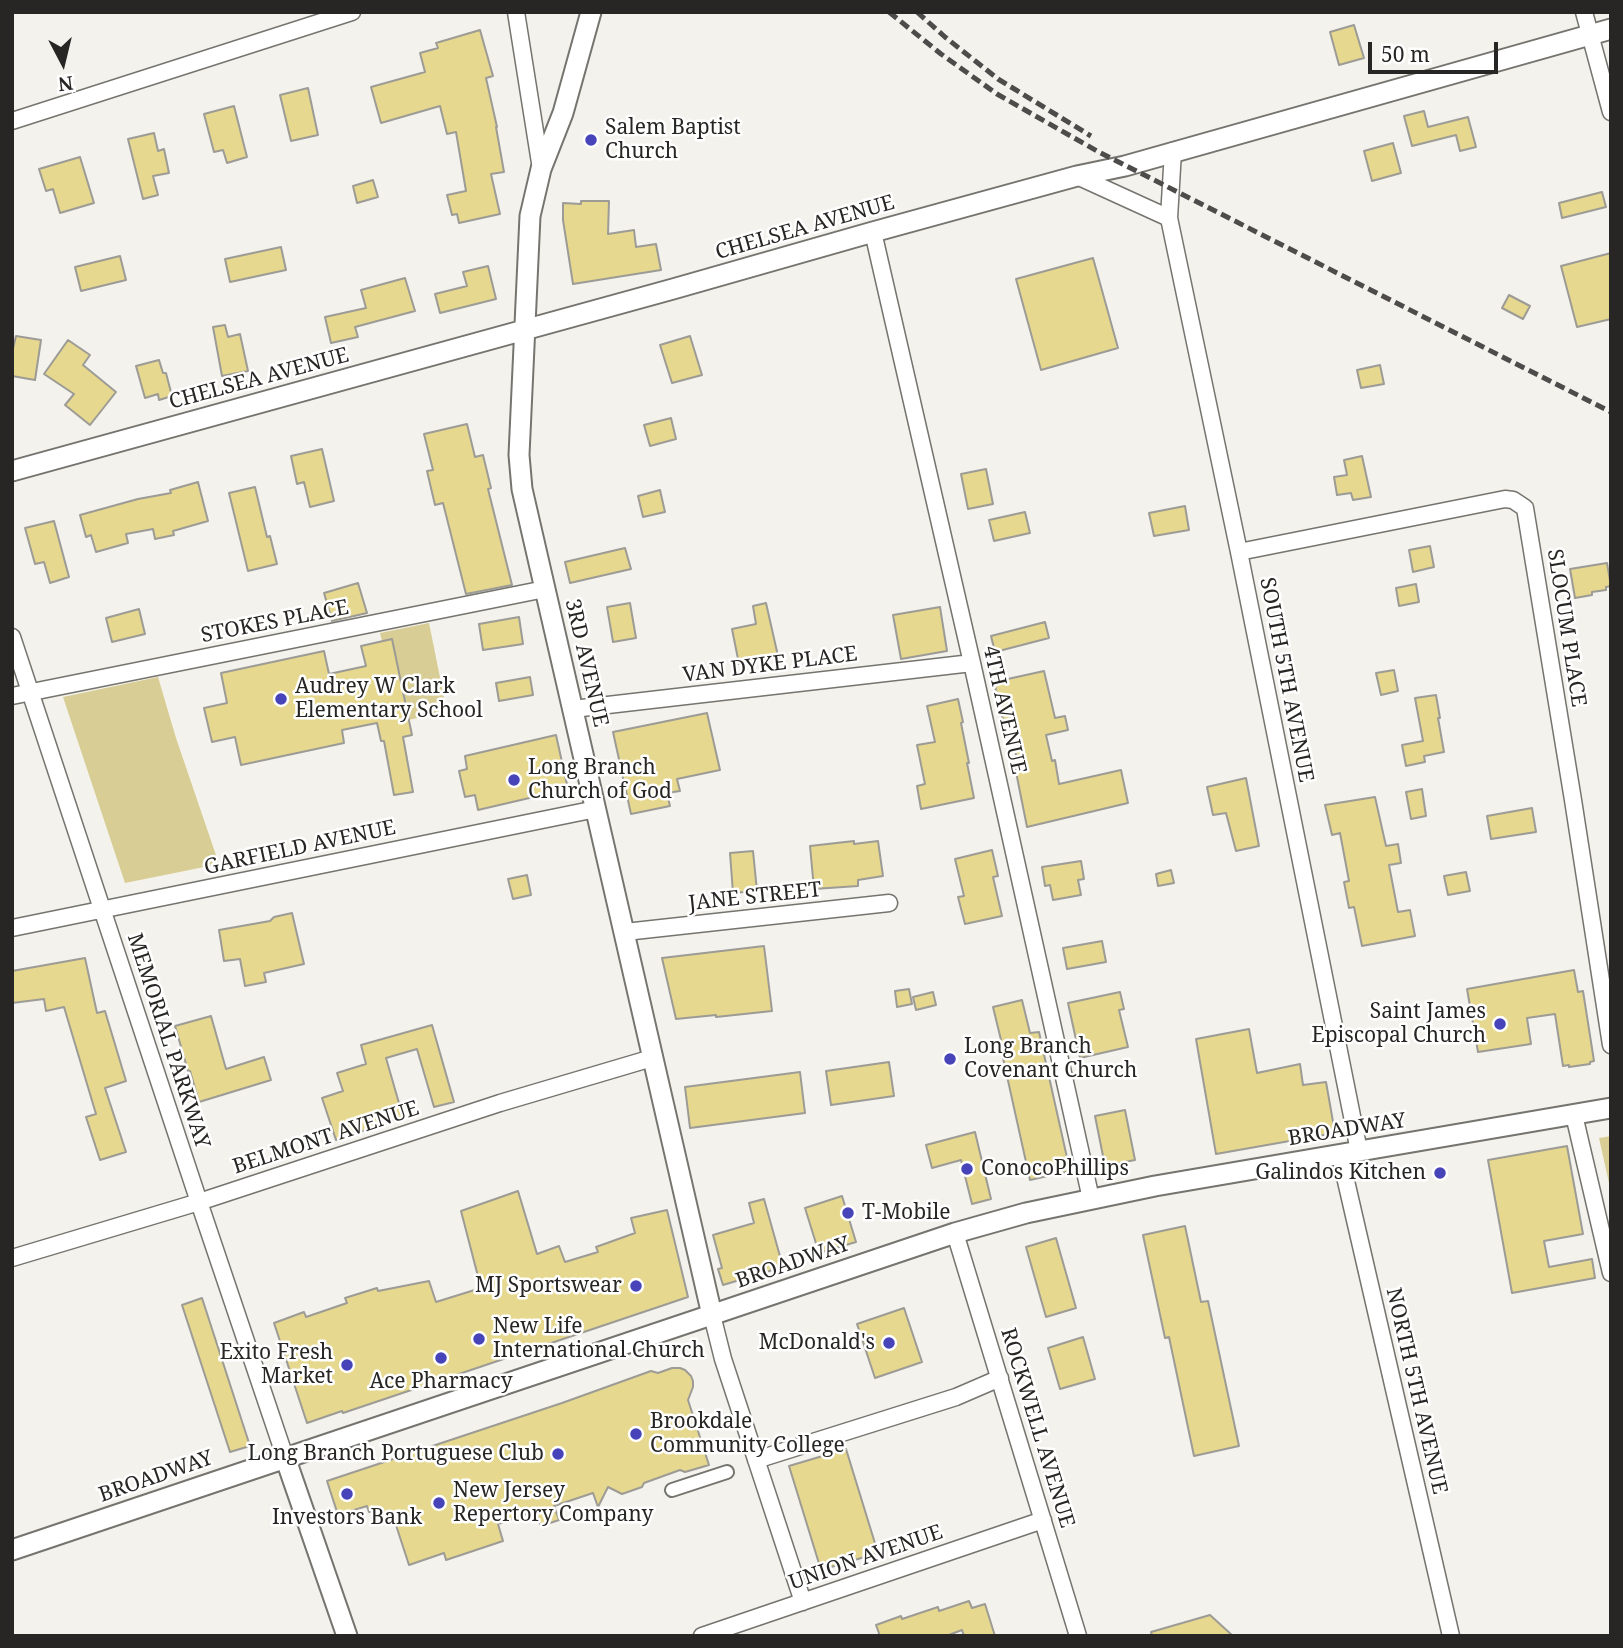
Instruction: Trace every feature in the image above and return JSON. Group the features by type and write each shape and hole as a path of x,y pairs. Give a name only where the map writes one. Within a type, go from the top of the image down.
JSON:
{"street":[{"path":"12,121 352,12"},
{"name":"3RD AVENUE","path":"516,12 541,169 530,216 519,455 522,489 712,1315"},
{"path":"541,169 564,113 591,12"},
{"path":"1584,12 1611,112"},
{"name":"CHELSEA AVENUE","path":"12,471 1077,176 1125,166 1611,29"},
{"name":"SOUTH 5TH AVENUE","path":"1173,151 1169,218 1239,552 1350,1153"},
{"path":"1077,176 1169,218"},
{"name":"4TH AVENUE","path":"873,232 1091,1199"},
{"name":"SLOCUM PLACE","path":"1239,552 1505,499 1513,500 1525,508 1611,1045"},
{"name":"STOKES PLACE","path":"12,696 545,589"},
{"name":"MEMORIAL PARKWAY","path":"12,637 285,1457"},
{"name":"VAN DYKE PLACE","path":"573,709 972,663"},
{"name":"GARFIELD AVENUE","path":"12,928 596,809"},
{"name":"JANE STREET","path":"625,932 889,903"},
{"name":"BELMONT AVENUE","path":"12,1258 199,1202 500,1102 652,1058"},
{"name":"BROADWAY","path":"12,1550 955,1233 1026,1213 1186,1180 1611,1108"},
{"path":"1574,1115 1611,1273"},
{"name":"NORTH 5TH AVENUE","path":"1350,1153 1451,1636"},
{"name":"ROCKWELL AVENUE","path":"955,1233 1078,1636"},
{"path":"712,1315 723,1359 803,1602"},
{"path":"757,1460 956,1397 1000,1378"},
{"path":"285,1457 347,1636"},
{"path":"672,1490 727,1472"},
{"name":"UNION AVENUE","path":"702,1636 1042,1520"}],"shaded area":[{"path":"429,623 447,712 408,720 391,639 382,641 380,633"},
{"path":"158,677 219,864 125,883 63,697"},
{"path":"1611,1136 1611,1192 1599,1138"}],"building":[{"path":"1354,25 1364,58 1339,65 1330,32"},
{"path":"480,30 493,76 486,78 504,172 491,174 500,214 459,223 457,214 452,215 447,195 466,191 456,132 447,134 440,106 381,123 371,87 425,72 420,53 438,48 436,43"},
{"path":"308,88 318,135 291,141 280,95"},
{"path":"234,106 247,157 227,163 223,150 214,152 204,114"},
{"path":"1424,111 1428,127 1468,117 1476,147 1460,151 1456,135 1412,146 1404,116"},
{"path":"154,133 158,151 164,149 169,173 153,176 158,195 143,199 128,139"},
{"path":"1393,143 1401,173 1372,181 1364,151"},
{"path":"80,157 94,203 60,213 53,189 46,191 39,169"},
{"path":"373,180 378,197 357,203 353,186"},
{"path":"1602,192 1606,207 1562,218 1559,203"},
{"path":"581,201 609,201 608,234 634,230 636,247 656,244 661,270 573,284 563,203 581,204"},
{"path":"281,247 286,270 230,282 225,259"},
{"path":"1611,253 1611,319 1577,327 1561,266"},
{"path":"120,256 126,280 81,291 75,267"},
{"path":"1093,258 1118,348 1041,370 1016,279"},
{"path":"488,266 496,299 440,313 435,294 467,286 463,272"},
{"path":"405,278 415,311 355,327 358,337 331,343 325,317 366,308 361,290"},
{"path":"1509,295 1530,306 1523,319 1502,308"},
{"path":"225,325 228,337 240,334 248,371 222,376 213,327"},
{"path":"16,336 41,340 35,380 12,376 12,353"},
{"path":"690,336 702,375 672,383 660,345"},
{"path":"68,340 90,355 83,365 116,392 90,425 65,405 74,394 44,374"},
{"path":"159,360 163,373 166,373 172,396 159,400 158,394 145,398 136,366"},
{"path":"1380,365 1384,384 1361,388 1357,370"},
{"path":"671,418 676,439 650,446 644,425"},
{"path":"467,424 475,457 483,455 491,488 488,489 512,585 466,594 443,503 435,505 427,471 433,470 424,434"},
{"path":"322,449 334,501 310,507 304,482 297,484 291,456"},
{"path":"1362,456 1371,497 1353,500 1351,493 1337,495 1334,477 1347,475 1344,460"},
{"path":"986,469 993,504 968,509 961,474"},
{"path":"198,482 208,521 173,531 174,535 155,539 153,529 126,534 128,543 96,552 91,535 86,537 80,515 171,493 170,490"},
{"path":"255,487 267,537 270,536 277,564 248,571 229,493"},
{"path":"660,490 665,512 643,517 638,496"},
{"path":"1185,506 1189,530 1154,536 1149,513"},
{"path":"1025,512 1030,533 994,541 989,520"},
{"path":"54,521 69,577 50,583 44,562 35,564 25,528"},
{"path":"1430,546 1434,567 1413,572 1409,550"},
{"path":"625,548 631,569 570,583 565,562"},
{"path":"1607,563 1611,586 1606,587 1606,590 1592,592 1592,595 1575,598 1570,569"},
{"path":"358,583 367,613 332,621 324,593"},
{"path":"1416,584 1419,602 1399,606 1396,588"},
{"path":"630,603 636,638 613,642 607,607"},
{"path":"766,603 778,656 739,664 732,629 756,624 753,606"},
{"path":"940,607 947,651 901,659 893,615"},
{"path":"139,609 145,634 112,642 106,618"},
{"path":"519,617 523,644 483,650 479,624"},
{"path":"1045,622 1049,638 995,652 991,636"},
{"name":"Audrey W Clark Elementary School","path":"392,639 412,735 403,737 413,792 394,795 384,741 381,741 377,723 342,730 344,743 241,765 235,737 212,742 204,708 227,703 221,673 324,651 329,674 366,666 361,646"},
{"path":"1394,670 1398,691 1381,695 1376,673"},
{"path":"1044,671 1055,718 1065,716 1068,730 1046,735 1052,761 1055,760 1059,784 1121,770 1128,803 1027,827 1015,767 1019,766 1015,751 1021,749 1014,718 1003,720 994,682"},
{"path":"530,677 533,695 499,701 496,683"},
{"path":"1436,695 1444,752 1424,756 1425,762 1406,766 1402,745 1423,741 1415,698"},
{"path":"958,699 974,798 921,809 917,786 925,784 917,745 935,742 927,706"},
{"path":"707,713 720,770 677,779 680,791 667,793 670,806 631,814 613,732"},
{"name":"Long Branch Church of God","path":"556,735 568,789 478,810 475,795 465,797 459,771 467,769 465,756"},
{"path":"1246,778 1259,846 1236,851 1226,813 1213,815 1207,787"},
{"path":"1422,789 1426,816 1411,819 1406,792"},
{"path":"1375,797 1386,846 1398,844 1401,863 1389,865 1398,912 1410,910 1415,936 1362,946 1354,907 1349,908 1344,882 1349,881 1340,833 1332,835 1325,805"},
{"path":"1532,808 1536,832 1491,839 1487,816"},
{"path":"854,841 854,844 878,841 883,876 858,880 858,886 814,889 810,846"},
{"path":"992,850 998,876 993,877 1002,916 965,924 958,897 964,896 955,859"},
{"path":"753,851 757,891 733,893 730,853"},
{"path":"1081,861 1084,879 1078,880 1081,895 1053,900 1050,885 1045,886 1042,867"},
{"path":"1171,870 1174,883 1158,886 1156,874"},
{"path":"1466,872 1470,891 1448,895 1444,876"},
{"path":"527,875 531,895 513,899 508,879"},
{"path":"292,913 304,964 264,973 266,982 245,986 240,959 224,961 219,930 270,921 274,917"},
{"path":"1102,941 1106,962 1067,969 1063,948"},
{"path":"764,946 772,1011 676,1019 662,958"},
{"path":"85,958 97,1013 105,1011 126,1081 105,1088 126,1152 100,1160 86,1117 96,1114 64,1007 46,1011 44,999 12,1003 12,971"},
{"name":"Saint James Episcopal Church","path":"1574,970 1578,992 1583,991 1594,1061 1590,1064 1563,1066 1555,1014 1527,1018 1531,1044 1478,1052 1467,989"},
{"path":"909,989 912,1004 897,1007 895,991"},
{"path":"933,992 936,1005 916,1010 913,997"},
{"path":"1120,992 1124,1009 1119,1010 1128,1047 1080,1058 1068,1003"},
{"path":"1022,1000 1030,1033 1039,1032 1070,1171 1030,1180 993,1007"},
{"path":"211,1016 226,1069 264,1057 271,1080 199,1102 175,1026"},
{"path":"432,1025 454,1102 434,1107 417,1049 386,1058 403,1117 336,1140 322,1098 343,1091 337,1073 366,1064 361,1045"},
{"path":"1249,1029 1257,1073 1300,1064 1303,1085 1326,1082 1335,1133 1216,1154 1196,1039"},
{"path":"889,1062 894,1096 831,1105 826,1071"},
{"path":"800,1072 805,1113 690,1128 685,1087"},
{"path":"1125,1110 1135,1160 1105,1166 1095,1116"},
{"path":"975,1132 991,1199 972,1204 961,1160 932,1168 926,1145"},
{"path":"1567,1146 1583,1234 1544,1241 1549,1267 1592,1259 1595,1278 1512,1293 1488,1160"},
{"path":"518,1191 537,1254 559,1246 565,1262 598,1252 596,1247 635,1233 631,1218 667,1210 688,1297 307,1423 274,1323 304,1312 306,1317 347,1303 345,1298 377,1288 378,1291 429,1281 436,1302 481,1288 461,1211"},
{"path":"842,1196 856,1242 819,1253 805,1208"},
{"path":"764,1199 783,1267 723,1285 718,1269 722,1268 713,1235 754,1223 749,1203"},
{"path":"1185,1226 1201,1302 1208,1301 1239,1446 1194,1456 1169,1337 1165,1338 1143,1235"},
{"path":"1056,1238 1076,1308 1046,1317 1026,1247"},
{"path":"202,1298 250,1446 230,1452 182,1305"},
{"name":"McDonald's","path":"904,1308 922,1362 875,1378 857,1324"},
{"path":"1083,1337 1095,1379 1060,1389 1048,1348"},
{"path":"672,1368 685,1370 693,1381 688,1400 709,1465 685,1472 680,1470 622,1494 608,1487 598,1507 593,1493 554,1506 559,1520 541,1526 535,1511 498,1524 503,1541 446,1560 444,1553 409,1565 393,1516 384,1518 381,1508 369,1512 367,1506 338,1515 327,1481 651,1371 658,1373"},
{"path":"846,1449 878,1553 821,1570 789,1466"},
{"path":"969,1601 972,1608 985,1604 995,1636 964,1636 962,1630 946,1636 880,1636 876,1625 901,1616 902,1619 938,1607 939,1611"},
{"path":"1210,1615 1233,1636 1152,1636 1151,1632"}],"railway":[{"path":"889,12 997,94 1097,151 1611,412"},
{"path":"917,12 998,79 1091,136"}],"place":[{"name":"Salem Baptist Church","path":"591,140"},
{"name":"Audrey W Clark Elementary School","path":"281,699"},
{"name":"Long Branch Church of God","path":"514,780"},
{"name":"Saint James Episcopal Church","path":"1500,1024"},
{"name":"Long Branch Covenant Church","path":"950,1059"},
{"name":"ConocoPhillips","path":"967,1169"},
{"name":"Galindos Kitchen","path":"1440,1173"},
{"name":"T-Mobile","path":"848,1213"},
{"name":"MJ Sportswear","path":"636,1286"},
{"name":"New Life International Church","path":"479,1339"},
{"name":"McDonald's","path":"889,1343"},
{"name":"Ace Pharmacy","path":"441,1358"},
{"name":"Exito Fresh Market","path":"347,1365"},
{"name":"Brookdale Community College","path":"636,1434"},
{"name":"Long Branch Portuguese Club","path":"558,1454"},
{"name":"Investors Bank","path":"347,1494"},
{"name":"New Jersey Repertory Company","path":"439,1503"}]}
